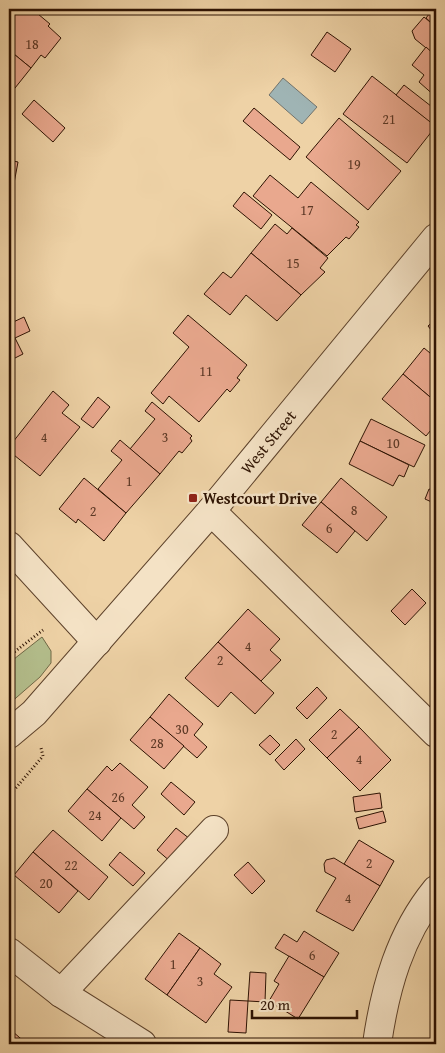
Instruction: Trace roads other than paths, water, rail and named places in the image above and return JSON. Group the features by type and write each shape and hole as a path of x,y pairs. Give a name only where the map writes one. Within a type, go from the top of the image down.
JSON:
{"street":[{"name":"West Street","path":"9,734 34,713 211,511 436,238"},
{"path":"211,511 436,733"},
{"path":"9,546 97,642"},
{"path":"61,994 215,830"},
{"path":"377,1044 382,1011 392,972 409,930 436,890"},
{"path":"9,952 61,994 142,1044"}],"place":[{"name":"Westcourt Drive","path":"193,498"}]}
